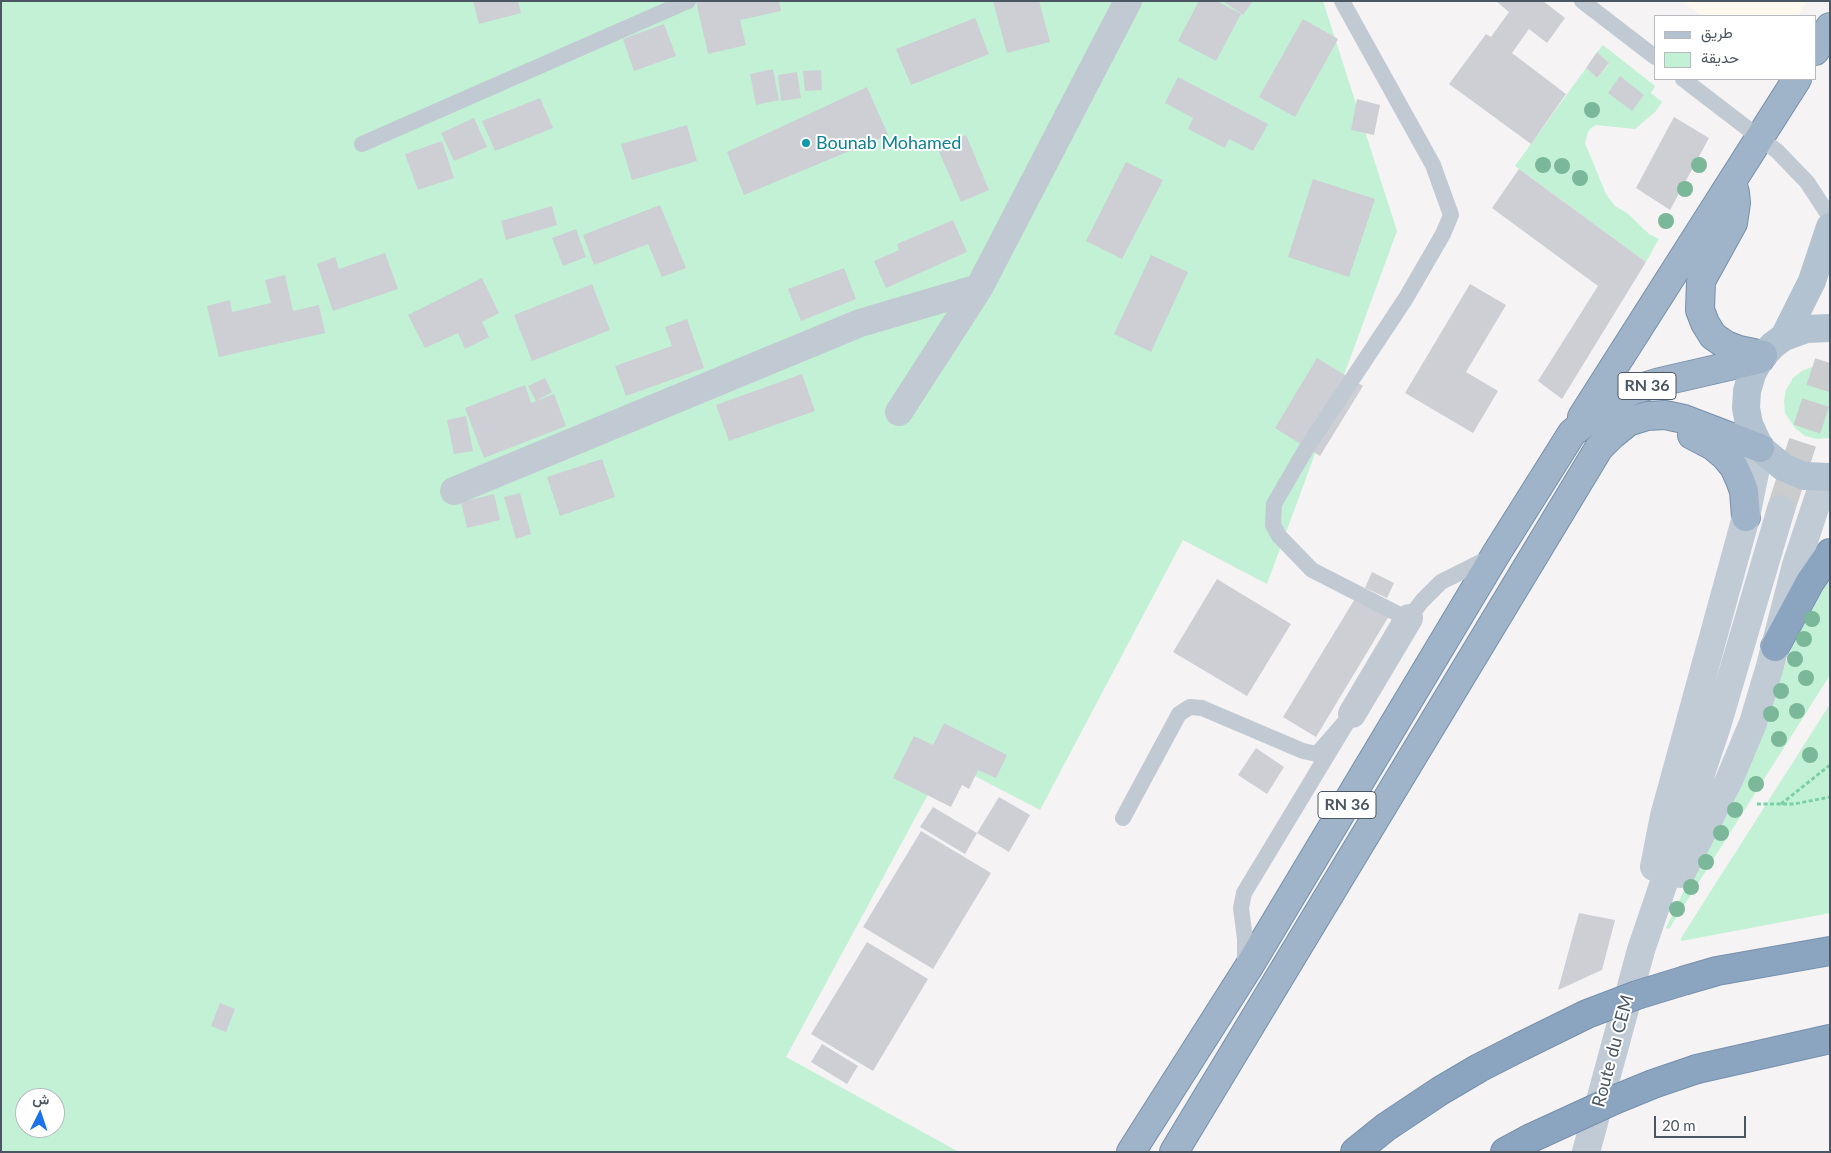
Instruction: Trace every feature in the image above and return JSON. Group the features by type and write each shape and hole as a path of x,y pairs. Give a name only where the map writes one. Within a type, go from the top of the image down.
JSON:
{"highway":[{"path":"1816,49 1830,27"},
{"path":"1572,433 1796,80"},
{"path":"1732,182 1736,203 1733,223 1701,281 1700,310 1705,323 1714,336 1726,345 1761,357"},
{"name":"RN 36","path":"1131,1152 1239,983 1496,554 1572,433 1616,398 1637,389 1761,357"},
{"name":"RN 36","path":"1174,1152 1599,448 1612,434 1628,422 1647,416 1666,415 1684,419 1760,448"},
{"path":"1589,463 1623,439 1641,430 1672,428 1687,432 1713,446 1734,467 1744,491 1746,517"},
{"path":"1775,647 1810,582 1830,553"},
{"path":"1355,1152 1386,1127 1440,1091 1520,1047 1587,1014 1637,995 1830,936"},
{"path":"1717,971 1830,952"},
{"path":"1505,1152 1529,1139 1652,1084 1697,1069 1830,1039"}],"main road":[{"path":"1784,337 1815,273 1830,227"},
{"path":"1641,950 1730,778 1753,723 1796,565 1828,477 1804,476 1783,468 1760,448 1749,424 1746,408 1747,391 1752,374 1761,357 1784,337 1806,329 1830,328"},
{"path":"1641,950 1654,864 1664,816 1746,517 1760,448"},
{"path":"1641,950 1716,730 1781,509"},
{"name":"Route du CEM","path":"1586,1152 1641,950"}],"street":[{"path":"899,412 979,288 1128,1"},
{"path":"454,491 860,323 979,288"},
{"path":"1352,714 1409,618"}],"lane":[{"path":"362,144 688,1"},
{"path":"1342,1 1433,165 1450,215 1443,234 1406,298 1306,449 1274,504 1273,525 1279,536 1312,570 1409,618 1440,582 1496,554"},
{"path":"1582,1 1654,56"},
{"path":"1684,80 1778,151 1807,182 1830,217"},
{"path":"1123,818 1179,714 1190,707 1202,708 1303,751 1317,754 1352,714"},
{"path":"1239,983 1245,967 1246,954 1241,908 1244,894 1352,714"}],"path":[{"path":"1781,805 1830,765"},
{"path":"1757,804 1781,805 1830,797"}],"shaded area":[{"path":"1681,1 1807,1 1799,15 1701,15"}],"green space":[{"path":"1,1 1323,1 1397,231 1267,584 1183,540 1040,810 946,761 786,1057 959,1152 1,1152"},
{"path":"1603,45 1655,86 1651,93 1662,102 1655,112 1635,129 1596,125 1588,132 1585,143 1606,194 1615,206 1627,213 1649,234 1659,239 1646,262 1515,166 1586,68 1597,78 1609,64 1597,52"},
{"path":"1812,367 1830,367 1830,438 1817,439 1805,436 1795,428 1785,413 1784,401 1786,390 1793,378 1802,371"},
{"path":"1830,568 1830,675 1669,929 1666,928 1718,819 1777,686 1802,620"},
{"path":"1830,704 1830,913 1681,941 1681,938"}],"building":[{"path":"473,1 518,1 521,13 479,24"},
{"path":"696,1 779,1 781,11 740,20 746,45 708,54"},
{"path":"993,1 1039,1 1050,42 1007,53"},
{"path":"1199,1 1217,1 1241,14 1216,61 1178,41"},
{"path":"1223,1 1253,1 1243,15"},
{"path":"1496,1 1543,1 1565,18 1547,43 1529,29 1512,53 1566,94 1531,144 1449,84 1486,34 1491,37 1509,12"},
{"path":"975,18 989,54 911,85 896,49"},
{"path":"1303,19 1338,39 1295,117 1259,97"},
{"path":"664,24 676,56 634,71 623,39"},
{"path":"1597,52 1609,63 1597,78 1586,68"},
{"path":"773,69 779,100 756,105 750,74"},
{"path":"821,70 822,90 805,91 803,71"},
{"path":"797,72 801,98 781,101 778,75"},
{"path":"1620,76 1644,95 1632,111 1608,93"},
{"path":"1178,77 1268,124 1253,151 1229,139 1225,148 1188,129 1193,118 1165,103"},
{"name":"Bounab Mohamed","path":"867,87 888,135 744,195 727,152"},
{"path":"540,98 553,128 495,151 482,121"},
{"path":"1357,99 1380,105 1374,135 1351,130"},
{"path":"1674,117 1709,138 1670,210 1636,188"},
{"path":"474,118 487,147 454,161 441,133"},
{"path":"687,125 697,161 632,180 621,144"},
{"path":"966,135 989,190 961,202 937,147"},
{"path":"442,141 454,178 418,190 405,154"},
{"path":"1126,162 1163,180 1122,259 1086,241"},
{"path":"1519,169 1646,262 1562,399 1538,381 1598,286 1492,208"},
{"path":"1313,179 1375,199 1349,277 1288,257"},
{"path":"660,205 686,268 662,277 648,244 594,265 583,235"},
{"path":"552,206 557,225 506,240 501,221"},
{"path":"953,220 967,252 886,288 874,261 899,250 897,244"},
{"path":"576,229 586,257 563,266 552,238"},
{"path":"385,253 398,289 333,311 317,264 335,257 339,269"},
{"path":"1151,255 1188,272 1151,352 1114,334"},
{"path":"844,268 856,299 801,321 788,289"},
{"path":"285,275 293,311 319,305 325,333 219,357 207,306 230,300 232,312 271,303 265,280"},
{"path":"482,278 499,313 482,322 489,337 465,349 458,333 425,348 408,315"},
{"path":"592,284 610,330 532,361 514,315"},
{"path":"1470,284 1506,305 1466,372 1498,391 1473,433 1405,393"},
{"path":"687,319 704,368 626,396 615,366 672,346 665,327"},
{"path":"1317,358 1363,386 1320,456 1275,428"},
{"path":"802,374 815,411 729,441 716,405"},
{"path":"545,378 552,392 536,401 528,386"},
{"path":"525,385 531,403 554,394 566,426 484,458 465,408"},
{"path":"466,416 473,451 454,454 447,420"},
{"path":"602,459 615,497 560,516 547,477"},
{"path":"520,493 531,534 516,539 504,497"},
{"path":"494,494 500,520 467,528 461,502"},
{"path":"1372,572 1394,583 1387,598 1365,588"},
{"path":"1217,579 1291,624 1247,696 1173,652"},
{"path":"1356,597 1389,616 1316,737 1283,717"},
{"path":"944,723 1007,755 996,778 978,770 969,789 962,785 951,807 893,778 914,736 933,745"},
{"path":"1256,748 1284,767 1267,794 1238,775"},
{"path":"999,797 1030,815 1009,852 977,833"},
{"path":"933,807 977,833 965,854 920,827"},
{"path":"921,831 991,873 933,969 863,927"},
{"path":"1579,913 1615,920 1602,970 1558,990"},
{"path":"867,942 928,979 873,1071 811,1034"},
{"path":"220,1003 235,1009 226,1032 211,1026"},
{"path":"822,1044 858,1066 847,1084 811,1062"}],"tunnel":[{"path":"1781,509 1830,358"}],"place":[{"name":"Bounab Mohamed","path":"806,143"}]}
